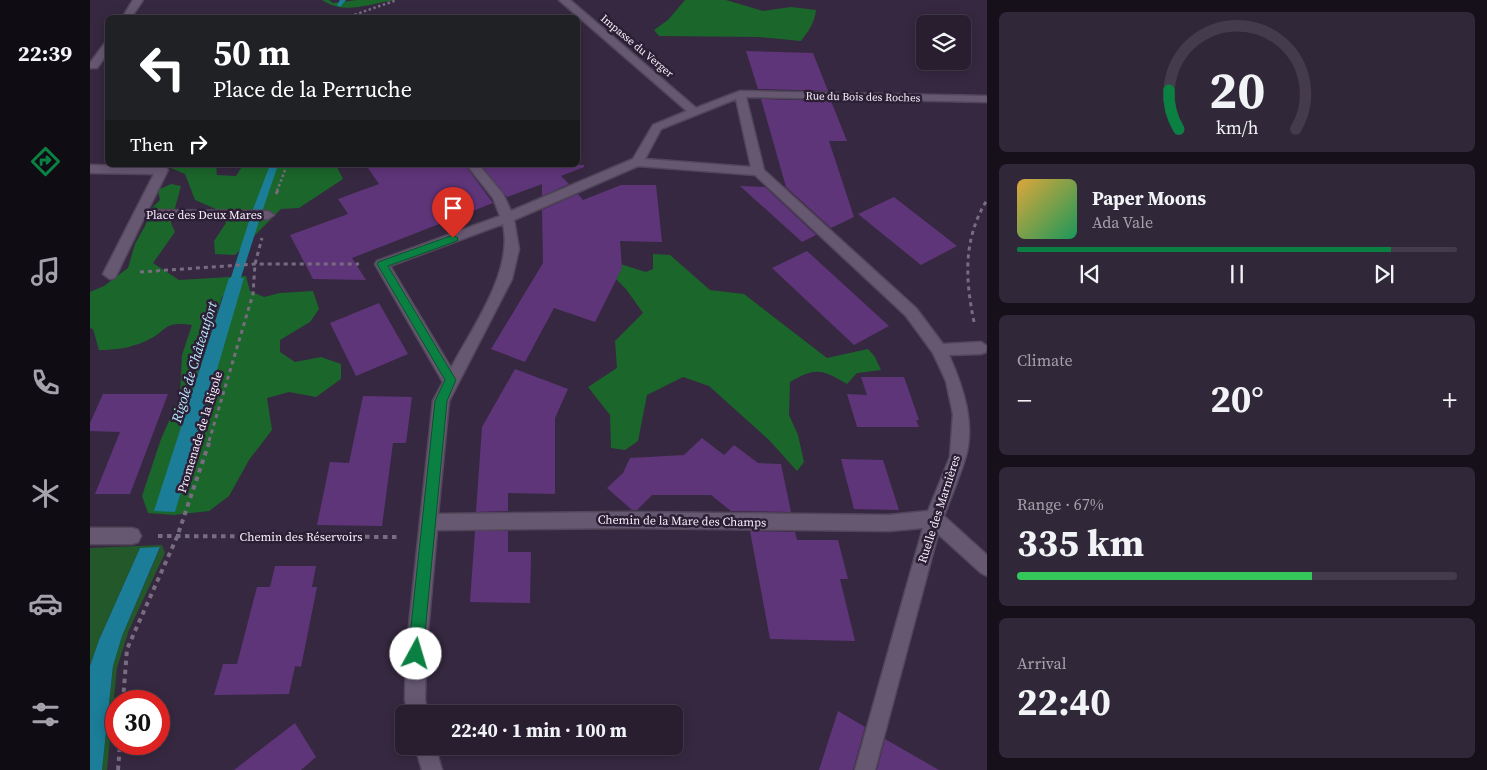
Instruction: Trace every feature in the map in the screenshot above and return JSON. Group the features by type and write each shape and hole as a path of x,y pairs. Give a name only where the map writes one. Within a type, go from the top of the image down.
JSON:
{"street":[{"path":"128,15 138,0"},
{"name":"Impasse du Verger","path":"564,0 695,112"},
{"path":"92,66 105,49"},
{"path":"92,66 105,64"},
{"path":"450,380 382,264 507,218 637,162 758,171 740,94 657,127 637,162"},
{"name":"Rue du Bois des Roches","path":"740,94 987,99"},
{"path":"416,705 416,654 441,401 450,380 505,279 513,248 507,218 499,197 475,167"},
{"name":"Place des Deux Mares","path":"90,169 162,170 110,274"},
{"name":"Ruelle des Marnières","path":"758,171 912,312 939,350 953,381 961,414 958,457 934,519 866,770"},
{"name":"Place des Deux Mares","path":"140,214 268,215"},
{"path":"939,350 981,348"},
{"path":"934,519 987,567"},
{"name":"Chemin de la Mare des Champs","path":"428,529 626,520 889,523 934,519"},
{"path":"90,536 132,536"},
{"path":"428,755 432,770"}],"path":[{"path":"354,15 397,0"},
{"name":"Promenade de la Rigole","path":"125,690 128,648 175,537 203,462 253,294 255,264 268,215 286,167"},
{"path":"981,348 968,295 965,266 969,239 987,200"},
{"path":"110,274 255,264 382,264"},
{"name":"Chemin des Réservoirs","path":"175,537 428,529"},
{"path":"118,770 119,755"}],"green space":[{"path":"322,0 329,0 333,3 357,0 396,0 349,8 331,5"},
{"path":"685,0 726,0 763,11 791,7 816,10 813,23 801,41 758,37 659,36 654,30 668,20"},
{"path":"169,167 216,167 217,175 236,176 242,167 337,167 343,179 299,208 281,209 235,255 215,254 214,241 226,223 218,210 195,200 185,174"},
{"path":"171,184 181,186 171,223 175,232 153,263 179,280 246,276 250,291 264,297 280,293 313,291 319,309 310,322 280,340 280,352 295,362 321,357 341,364 341,379 316,397 289,392 267,398 272,430 249,460 229,496 209,511 174,515 148,513 142,496 161,439 180,396 182,355 192,325 175,324 140,343 123,348 105,350 99,350 93,329 90,328 90,292 104,286 128,268 135,244 152,208 160,200 158,190","holes":["243,278 175,511 155,511 222,297"]},
{"path":"653,254 670,255 710,290 744,294 827,358 868,349 875,357 881,370 857,373 847,384 819,372 806,374 790,382 789,415 798,435 804,462 797,471 769,440 709,386 683,377 647,395 638,441 625,450 611,448 610,415 588,387 617,368 615,341 643,313 626,289 608,271 620,264 646,272 653,269"},
{"path":"162,545 165,553 129,630 117,668 115,690 110,690 113,666 122,636 160,548 140,548 99,640 90,666 90,548"},
{"path":"105,742 105,755 108,755 107,770 102,770"}],"water":[{"path":"229,278 244,278 175,512 154,511"},
{"path":"160,547 122,636 113,666 110,690 105,690 105,742 102,770 90,770 90,666 99,640 140,548"}],"building":[{"path":"746,51 813,53 828,91 758,89"},
{"path":"761,99 831,101 847,141 829,141 854,217 831,228 786,187"},
{"path":"580,165 584,165 584,167 561,176 569,184 542,196 542,184 507,197 483,167 580,167"},
{"path":"367,167 466,167 493,203 352,258 366,280 313,279 290,235 348,214 338,199 379,184"},
{"path":"621,185 656,185 662,242 620,241 622,268 595,322 554,308 525,362 491,349 543,263 542,210 578,194 583,200"},
{"path":"740,186 765,187 816,235 802,242"},
{"path":"894,197 957,246 921,265 858,214"},
{"path":"807,251 889,326 854,345 772,268"},
{"path":"379,303 408,354 356,376 330,323"},
{"path":"515,369 568,389 555,418 555,494 508,493 508,511 476,512 482,427"},
{"path":"861,377 904,377 919,420 916,420 919,427 857,427 847,394 867,395"},
{"path":"103,394 168,394 130,494 95,494 120,432 90,431 90,423"},
{"path":"363,396 412,397 406,443 393,443 382,526 317,525 330,462 349,463"},
{"path":"702,438 724,455 734,445 758,463 781,464 791,512 731,511 711,495 652,495 637,510 632,510 607,488 623,473 630,458 684,455"},
{"path":"841,459 883,460 899,510 854,509"},
{"path":"475,531 508,531 508,552 531,552 530,603 470,602"},
{"path":"750,531 795,532 797,540 838,540 848,579 840,579 855,641 770,639"},
{"path":"275,566 316,566 312,587 317,587 301,667 295,666 289,694 214,695 223,664 237,664 257,587 270,587"},
{"path":"838,711 865,727 853,770 819,770"},
{"path":"295,723 316,757 301,770 234,770"},
{"path":"885,739 939,770 877,770"}],"waterway":[{"name":"Rigole de Châteaufort","path":"340,5 343,0"},
{"name":"Rigole de Châteaufort","path":"257,212 273,167"},
{"name":"Rigole de Châteaufort","path":"231,293 255,218"}],"route":[{"path":"416,654 441,401 450,380 382,264 453,238"}]}
